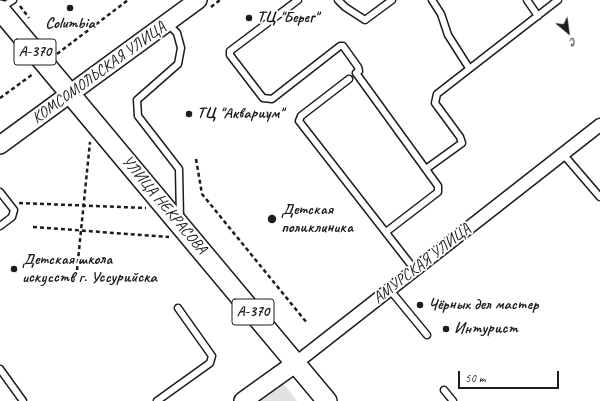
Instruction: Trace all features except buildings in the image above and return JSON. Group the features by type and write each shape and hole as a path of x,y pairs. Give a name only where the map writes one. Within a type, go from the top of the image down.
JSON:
{"main road":[{"name":"КОМСОМОЛЬСКАЯ УЛИЦА","path":"0,145 168,23 192,2"},
{"name":"УЛИЦА НЕКРАСОВА","path":"0,9 70,94 177,231 296,363 327,401"},
{"name":"АМУРСКАЯ УЛИЦА","path":"243,401 296,363"}],"street":[{"name":"АМУРСКАЯ УЛИЦА","path":"296,363 600,125"}],"lane":[{"path":"0,9 13,0"},
{"path":"298,0 230,51 230,55 263,98 272,99 340,46 343,46 358,67 359,71 356,73 438,186 438,192 386,232"},
{"path":"338,0 345,7 365,20 392,0"},
{"path":"432,0 441,14 448,35 469,68"},
{"path":"527,0 538,16"},
{"path":"426,169 462,143 460,137 435,103 434,98 437,94 558,0"},
{"path":"168,23 176,33 181,48 178,64 137,100 138,116 180,169 177,231"},
{"path":"349,79 301,116 299,121 415,270"},
{"path":"563,154 600,197"},
{"path":"0,192 14,210 12,217 0,226"},
{"path":"390,290 427,335"},
{"path":"157,401 210,363 212,356 178,308"},
{"path":"0,370 23,401"},
{"path":"444,390 453,401"}],"path":[{"path":"58,53 128,0"},
{"path":"0,98 35,73"},
{"path":"77,270 90,138"},
{"path":"196,160 202,194 307,323"},
{"path":"8,203 151,209"},
{"path":"33,227 81,231 177,231"}],"shaded area":[{"path":"283,383 297,401 259,401"}],"place":[{"name":"Columbia","path":"70,8"},
{"name":"ТЦ \"Берег\"","path":"249,18"},
{"name":"ТЦ \"Аквариум\"","path":"189,114"},
{"name":"Детская поликлиника","path":"272,219"},
{"name":"Детская школа искусств г. Уссурийска","path":"14,269"},
{"name":"Чёрных дел мастер","path":"420,305"},
{"name":"Интурист","path":"446,329"}]}
